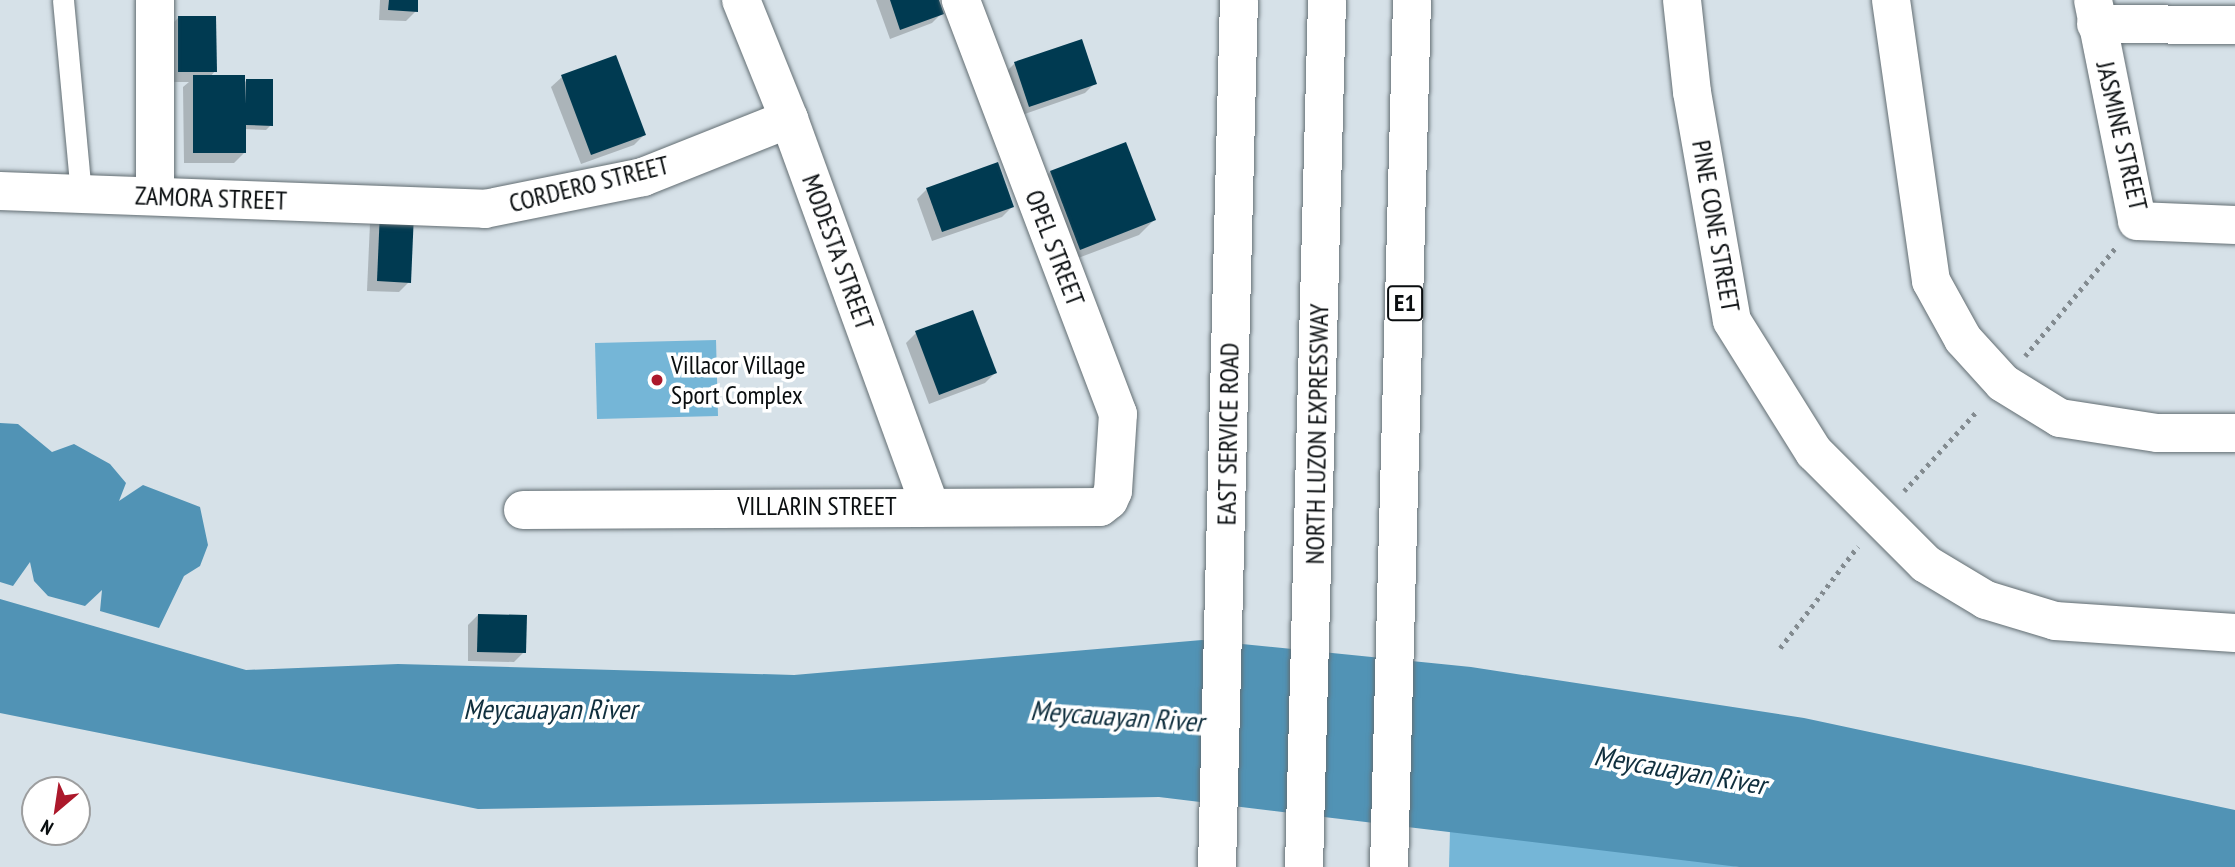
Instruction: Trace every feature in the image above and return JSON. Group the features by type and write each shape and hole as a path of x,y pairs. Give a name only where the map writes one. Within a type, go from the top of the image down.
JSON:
{"main road":[{"path":"155,0 155,195"},
{"name":"MODESTA STREET","path":"741,0 789,118 930,506"},
{"name":"OPEL STREET","path":"961,0 1118,414 1113,491 1109,500"},
{"name":"EAST SERVICE ROAD","path":"1217,854 1239,0"},
{"name":"NORTH LUZON EXPRESSWAY","path":"1304,867 1328,0"},
{"name":"E1","path":"1389,867 1412,0"},
{"name":"PINE CONE STREET","path":"1682,0 1692,92 1732,321 1814,452 1878,520 1926,564 1986,600 2056,621 2235,633"},
{"path":"1891,0 1931,281 1963,339 2003,383 2060,418 2157,433 2235,433"},
{"path":"2095,12 2235,25"},
{"name":"JASMINE STREET","path":"2095,12 2137,222 2235,225"},
{"name":"CORDERO STREET","path":"422,206 485,209 643,177 789,118"},
{"name":"ZAMORA STREET","path":"0,191 422,206"},
{"name":"VILLARIN STREET","path":"523,510 1100,507 1109,500"}],"lane":[{"path":"63,0 81,194"}],"path":[{"path":"1780,648 1878,520 2003,383 2137,222"}],"shaded area":[{"name":"Villacor Village Sport Complex","path":"716,340 718,416 597,419 595,343"},
{"path":"1450,830 1698,859 1739,867 1449,867"}],"water":[{"path":"0,423 18,424 52,452 74,444 110,464 126,483 119,501 143,485 200,507 208,545 200,566 184,576 159,628 100,611 102,590 85,606 48,596 34,581 30,562 13,586 0,582"},
{"name":"Meycauayan River","path":"0,599 246,670 398,664 794,675 1202,640 1471,667 1804,718 2235,810 2235,867 1739,867 1159,797 478,809 0,713"}],"building":[{"path":"389,0 418,0 418,12 388,10"},
{"path":"890,0 939,0 944,14 900,30"},
{"path":"178,16 216,16 217,72 178,72"},
{"path":"1082,39 1097,84 1029,107 1014,62"},
{"path":"616,55 646,135 591,155 561,75"},
{"path":"193,75 245,75 245,104 246,79 273,79 273,126 246,125 246,153 193,153"},
{"path":"1126,142 1156,220 1080,250 1050,171"},
{"path":"998,162 1014,207 942,232 926,188"},
{"path":"380,211 414,213 411,283 377,281"},
{"path":"973,310 997,373 939,395 915,331"},
{"path":"478,614 527,615 526,653 477,652"}],"place":[{"name":"Villacor Village Sport Complex","path":"657,380"}]}
